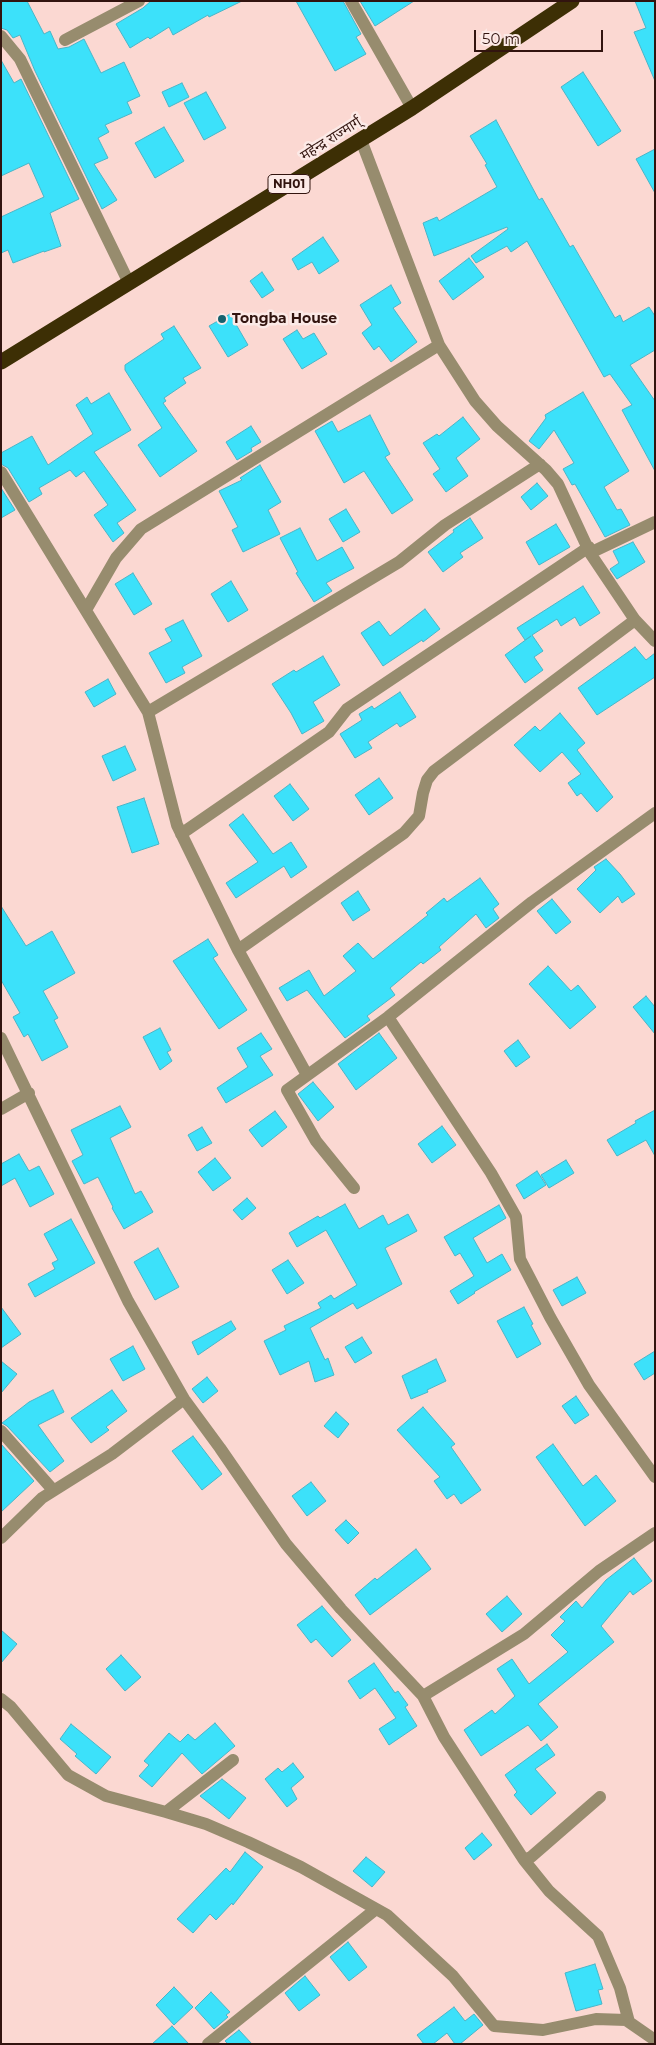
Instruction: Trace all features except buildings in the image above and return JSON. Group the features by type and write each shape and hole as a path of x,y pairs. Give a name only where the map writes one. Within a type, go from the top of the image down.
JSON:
{"highway":[{"name":"महेन्द्र राज्मार्ग्","path":"1,362 412,108 572,1"}],"street":[{"path":"65,40 139,1"},
{"path":"351,1 412,108"},
{"path":"1,36 20,59 129,283"},
{"path":"361,140 439,346 475,401 497,426 540,464 558,484 589,550 635,620 655,640"},
{"path":"86,610 116,558 141,529 439,346"},
{"path":"148,712 398,562 444,525 540,464"},
{"path":"1,472 148,712 177,825 238,950 307,1075"},
{"path":"181,834 329,732 346,709 589,550 655,522"},
{"path":"238,950 404,833 419,816 427,780 434,771 635,620"},
{"path":"354,1188 316,1141 287,1090 388,1017 532,902 655,813"},
{"path":"388,1017 491,1173 516,1217 520,1259 550,1317 589,1385 655,1477"},
{"path":"1,1038 128,1301 184,1399 286,1544 341,1608 422,1696 444,1737 524,1860 548,1891 598,1936 620,1988 629,2022"},
{"path":"1,1108 29,1093"},
{"path":"1,1538 42,1498 112,1454 184,1399"},
{"path":"1,1431 54,1490"},
{"path":"422,1696 524,1634 599,1571 655,1533"},
{"path":"1,1699 11,1707 68,1775 106,1796 206,1824 248,1842 301,1867 387,1915 453,1976 494,2026 543,2030 596,2018 626,2020 655,2040"},
{"path":"166,1812 233,1760"},
{"path":"524,1860 531,1857 600,1796"},
{"path":"208,2044 376,1909"}],"place":[{"name":"Tongba House","path":"222,319"}]}
